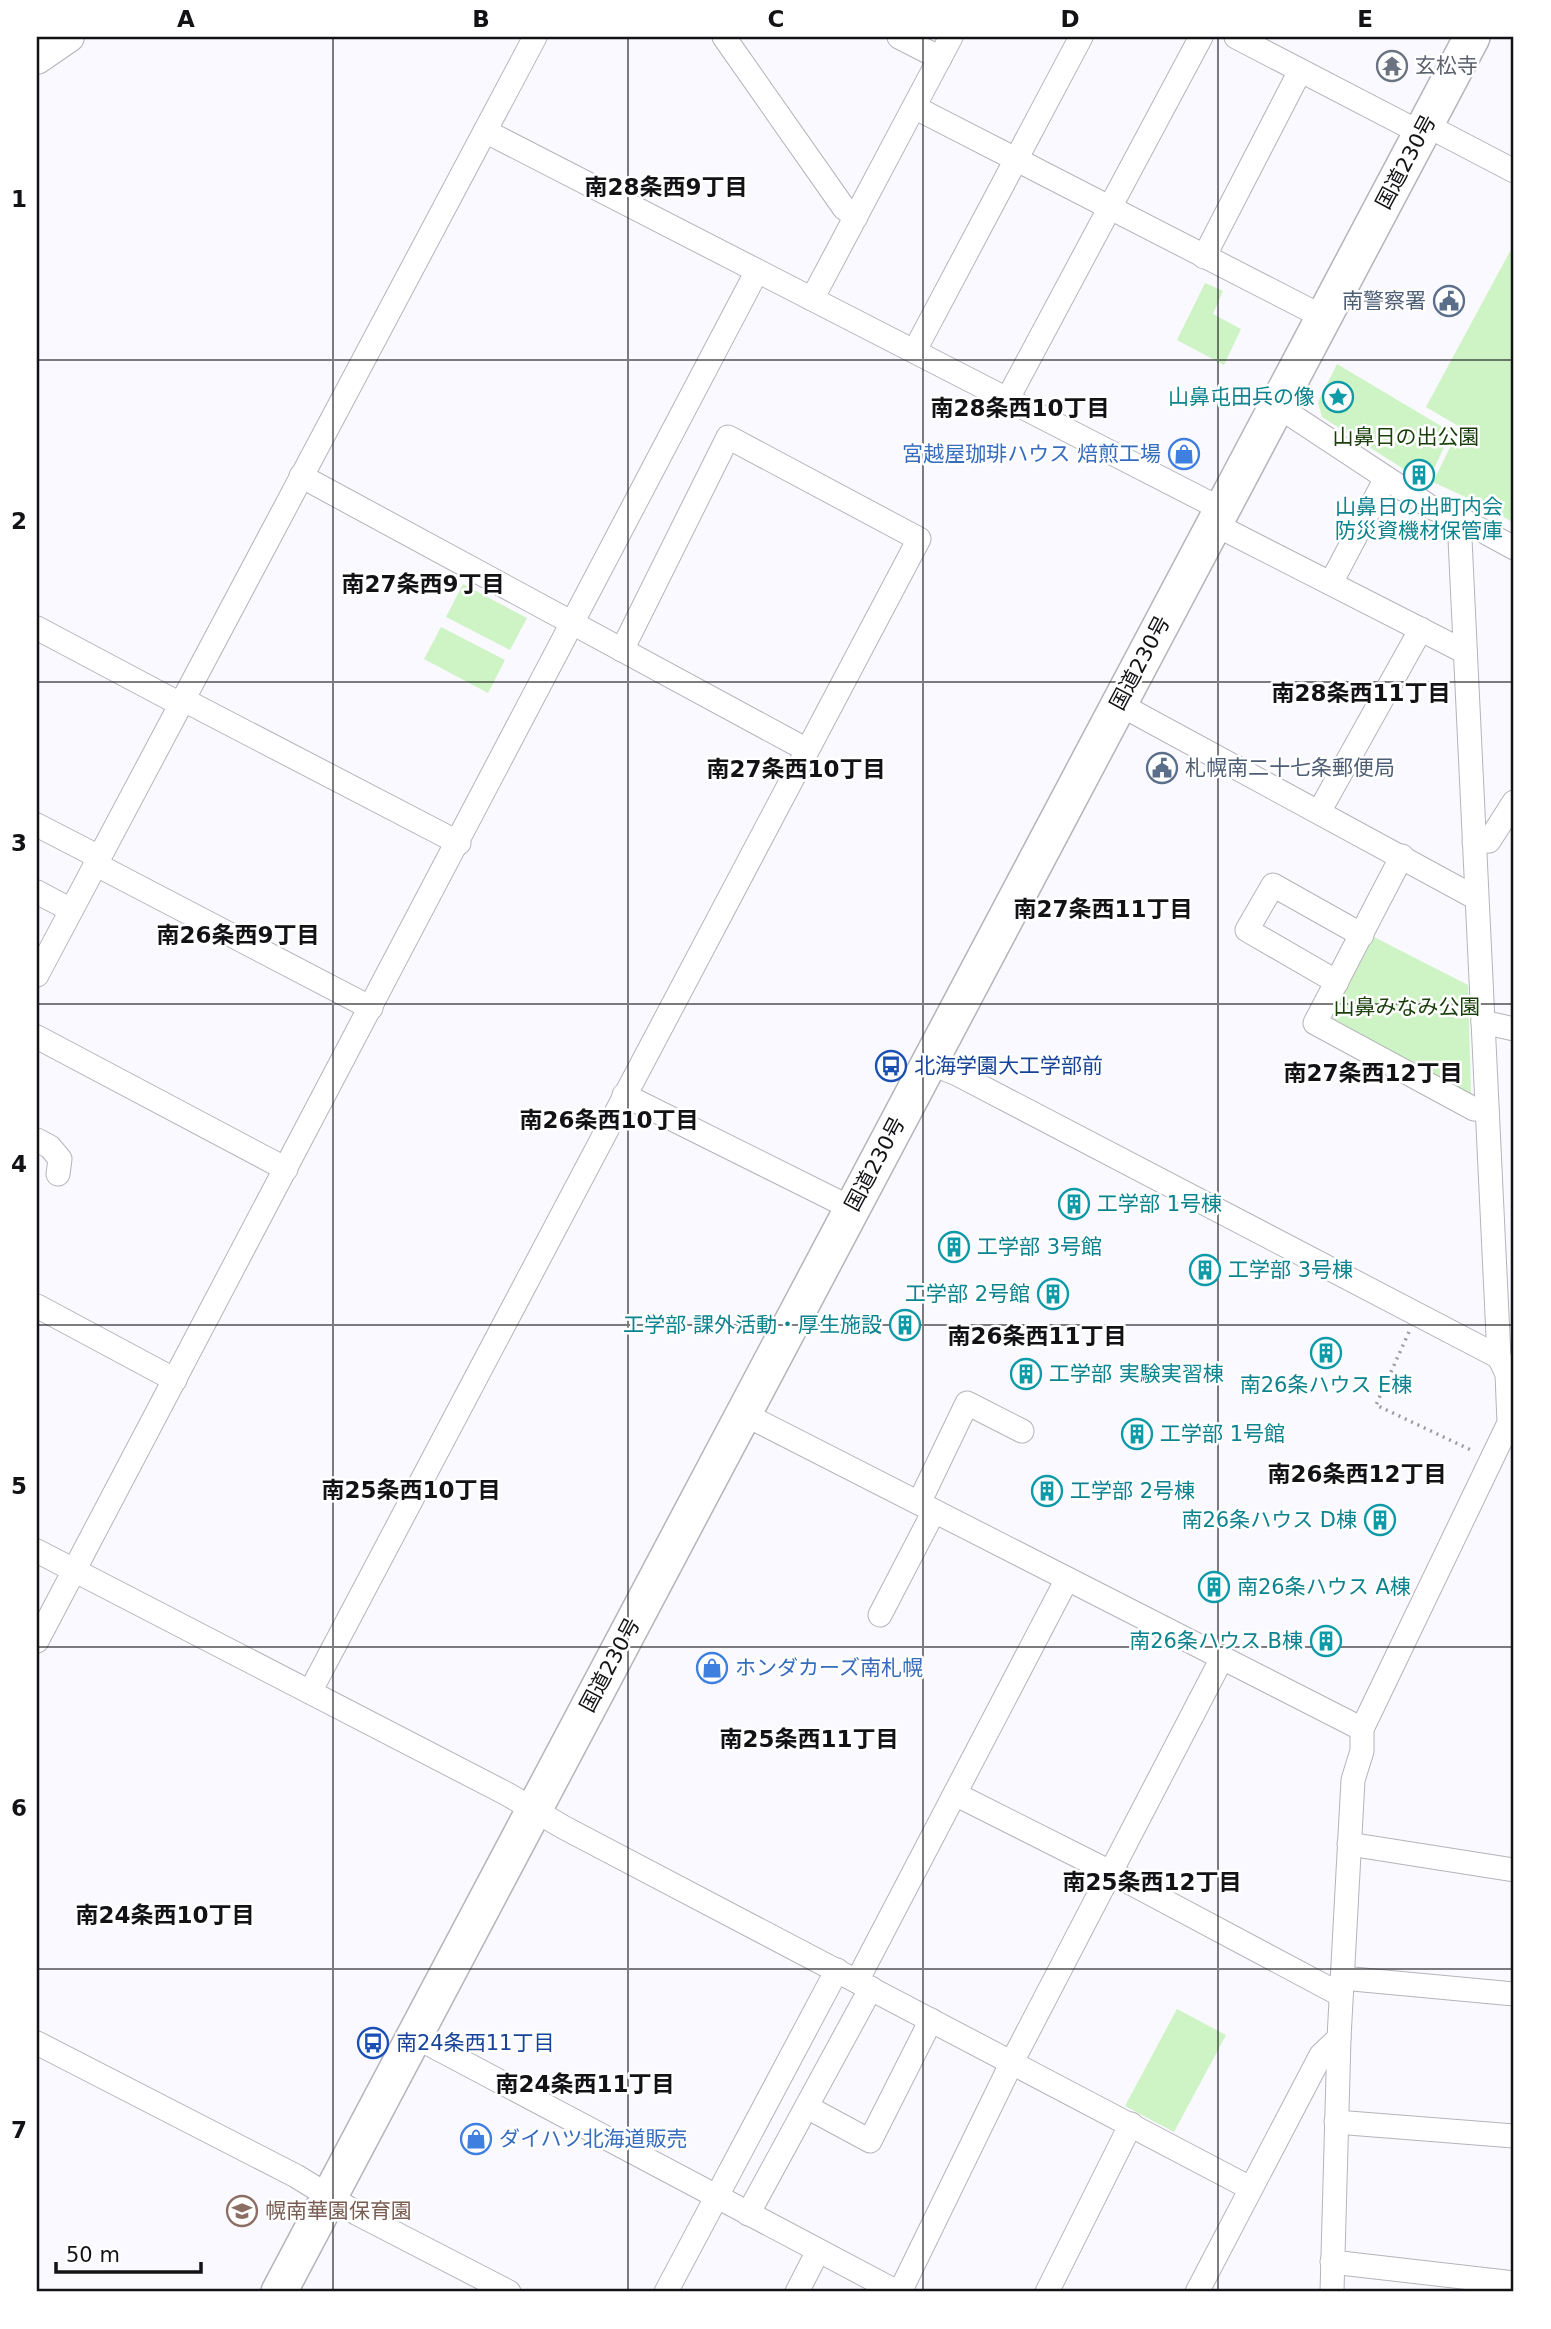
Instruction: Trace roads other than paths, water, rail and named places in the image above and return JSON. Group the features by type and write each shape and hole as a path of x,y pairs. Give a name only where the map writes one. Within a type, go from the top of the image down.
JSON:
{"highway":[{"name":"国道230号","path":"279,2292 1472,37"}],"main road":[{"path":"37,59 69,37"}],"street":[{"path":"37,975 534,37"},
{"path":"724,37 844,208 856,216"},
{"path":"899,37 940,58"},
{"path":"813,299 951,37"},
{"path":"915,350 1081,37"},
{"path":"1007,400 1201,37"},
{"path":"1236,37 1300,71 1514,172"},
{"path":"1204,257 1300,71"},
{"path":"914,107 1323,317"},
{"path":"485,131 915,350 1331,583 1465,652"},
{"path":"37,1641 757,271"},
{"path":"1276,405 1432,508 1459,518 1514,548"},
{"path":"310,1692 919,539 728,438 622,650"},
{"path":"301,476 807,750"},
{"path":"1331,583 1387,478"},
{"path":"1332,2292 1341,1986 1353,1780 1362,1751 1362,1730 1495,1459 1509,1423 1507,1374 1499,1357 1459,518"},
{"path":"37,628 458,844"},
{"path":"1320,812 1421,629"},
{"path":"1119,704 1476,898"},
{"path":"1474,842 1489,841 1514,802"},
{"path":"37,825 371,1008"},
{"path":"1402,856 1315,1023 1475,1109 1487,1110"},
{"path":"1337,982 1247,930 1273,885 1362,935"},
{"path":"37,892 71,910"},
{"path":"1483,1022 1514,1029"},
{"path":"37,1037 286,1169"},
{"path":"928,1062 969,1080 1499,1357"},
{"path":"624,1095 851,1209"},
{"path":"37,1140 50,1147 60,1159 58,1174"},
{"path":"37,1306 175,1380"},
{"path":"880,1615 967,1403 1022,1430"},
{"path":"744,1414 1362,1730"},
{"path":"37,1550 1250,2188"},
{"path":"748,2214 807,2107 955,1794 1067,1579"},
{"path":"414,2036 898,2292 1012,2062 1222,1658"},
{"path":"955,1794 1341,1986 1514,1994"},
{"path":"1349,1844 1514,1870"},
{"path":"666,2292 837,1970"},
{"path":"807,2107 870,2141 931,2020"},
{"path":"1197,2292 1321,2055 1339,2038"},
{"path":"37,2043 296,2176 509,2292"},
{"path":"1336,2122 1514,2136"},
{"path":"1047,2292 1131,2124"},
{"path":"797,2292 818,2251"},
{"path":"1332,2262 1514,2283"}],"place":[{"name":"玄松寺","path":"1392,66"},
{"name":"南警察署","path":"1449,301"},
{"name":"山鼻屯田兵の像","path":"1338,397"},
{"name":"宮越屋珈琲ハウス 焙煎工場","path":"1184,454"},
{"name":"山鼻日の出町内会 防災資機材保管庫","path":"1419,475"},
{"name":"札幌南二十七条郵便局","path":"1162,768"},
{"name":"北海学園大工学部前","path":"891,1066"},
{"name":"工学部 1号棟","path":"1074,1204"},
{"name":"工学部 3号館","path":"954,1247"},
{"name":"工学部 3号棟","path":"1205,1270"},
{"name":"工学部 2号館","path":"1053,1294"},
{"name":"工学部 課外活動・厚生施設","path":"905,1325"},
{"name":"南26条ハウス E棟","path":"1326,1353"},
{"name":"工学部 実験実習棟","path":"1026,1374"},
{"name":"工学部 1号館","path":"1137,1434"},
{"name":"工学部 2号棟","path":"1047,1491"},
{"name":"南26条ハウス D棟","path":"1380,1520"},
{"name":"南26条ハウス A棟","path":"1214,1587"},
{"name":"南26条ハウス B棟","path":"1326,1641"},
{"name":"ホンダカーズ南札幌","path":"712,1668"},
{"name":"南24条西11丁目","path":"373,2043"},
{"name":"ダイハツ北海道販売","path":"476,2139"},
{"name":"幌南華園保育園","path":"242,2211"}],"district":[{"name":"南28条西9丁目","path":"666,187"},
{"name":"南28条西10丁目","path":"1020,408"},
{"name":"南27条西9丁目","path":"423,584"},
{"name":"南28条西11丁目","path":"1361,693"},
{"name":"南27条西10丁目","path":"796,769"},
{"name":"南27条西11丁目","path":"1103,909"},
{"name":"南26条西9丁目","path":"238,935"},
{"name":"南27条西12丁目","path":"1373,1073"},
{"name":"南26条西10丁目","path":"609,1120"},
{"name":"南26条西11丁目","path":"1037,1336"},
{"name":"南26条西12丁目","path":"1357,1474"},
{"name":"南25条西10丁目","path":"411,1490"},
{"name":"南25条西11丁目","path":"809,1739"},
{"name":"南25条西12丁目","path":"1152,1882"},
{"name":"南24条西10丁目","path":"165,1915"},
{"name":"南24条西11丁目","path":"585,2084"}],"park label":[{"name":"山鼻日の出公園","path":"1406,437"},
{"name":"山鼻みなみ公園","path":"1407,1007"}]}
